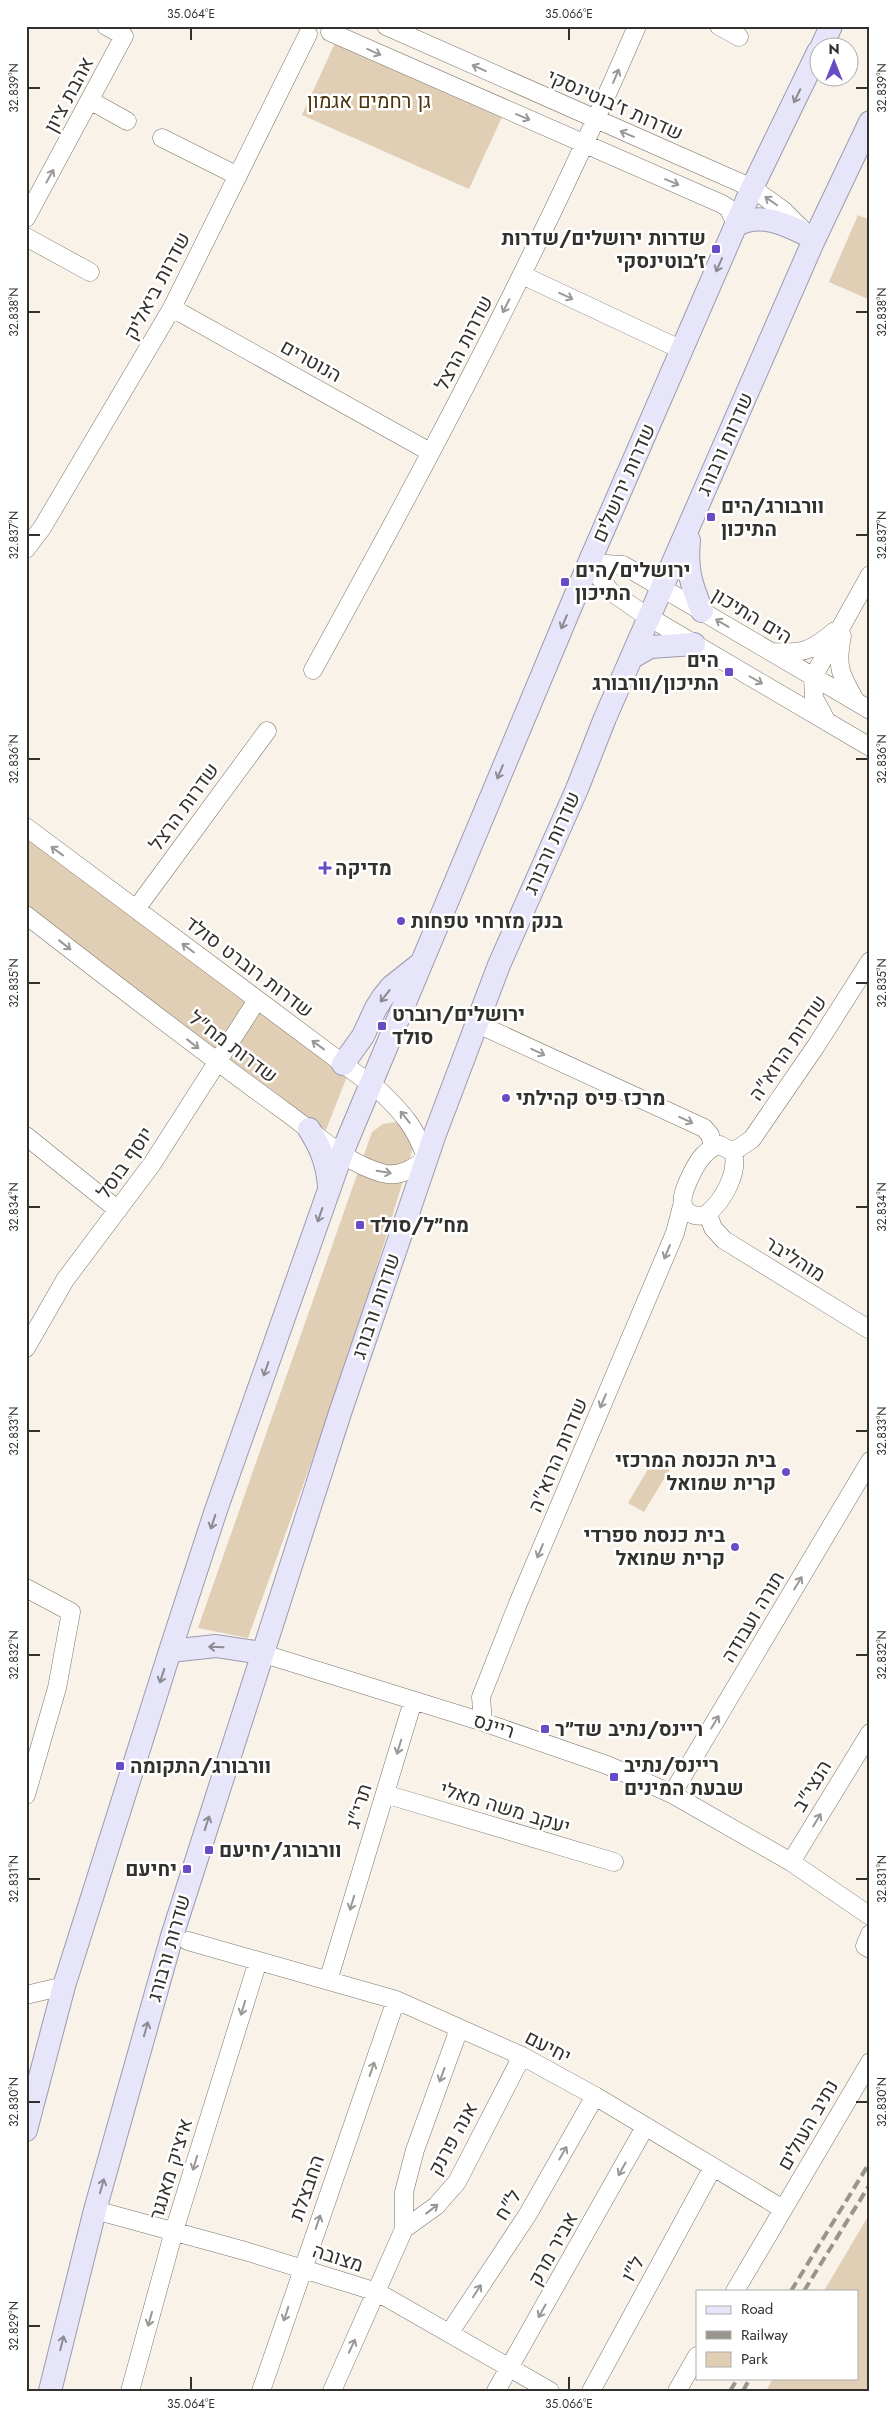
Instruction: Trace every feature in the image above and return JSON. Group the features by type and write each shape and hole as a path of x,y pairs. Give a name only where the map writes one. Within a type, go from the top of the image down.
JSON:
{"main road":[{"path":"826,38 831,26"},
{"name":"שדרות ירושלים","path":"371,1085 589,563 752,188 808,73"},
{"name":"שדרות ורבורג","path":"50,2391 95,2210 172,1936 261,1653 284,1589 340,1413 426,1158 499,966 692,521 810,238 870,122"},
{"path":"736,225 749,220 779,221 810,238"},
{"path":"692,521 687,560 689,579 702,611"},
{"path":"631,658 650,647 694,644"},
{"path":"343,1064 364,1036 376,1008 383,998 392,987 421,964"},
{"path":"26,2130 64,1986 216,1510 342,1153 371,1085"},
{"path":"309,1129 321,1148 327,1164 329,1190"},
{"name":"ריינס","path":"170,1651 216,1646 261,1653"}],"street":[{"name":"אהבת ציון","path":"26,218 91,101 124,36 106,26"},
{"name":"שדרות ז'בוטינסקי","path":"386,26 596,121 752,188 783,210 810,238"},
{"name":"שדרות הרצל","path":"313,670 522,275 596,121 637,26"},
{"path":"719,26 739,37"},
{"path":"303,30 323,35 333,29 722,204 728,208 736,225"},
{"name":"שדרות ביאליק","path":"26,549 42,528 172,308 238,176 303,30"},
{"path":"91,101 127,121"},
{"path":"162,138 238,176"},
{"path":"726,176 752,172 765,163"},
{"path":"26,238 90,272"},
{"path":"522,275 682,350"},
{"name":"הנוטרים","path":"172,308 430,452"},
{"path":"589,563 610,591 694,644 870,747"},
{"name":"הים התיכון","path":"589,563 623,565 863,706"},
{"path":"827,722 814,698 813,676 870,575"},
{"path":"770,652 794,653 817,647 844,623"},
{"path":"844,623 838,657 840,673 863,706"},
{"name":"שדרות הרצל","path":"136,909 267,731"},
{"name":"שדרות רוברט סולד","path":"26,827 371,1085 405,1115 415,1130 426,1158"},
{"name":"שדרות מח\"ל","path":"26,915 218,1063 355,1162 383,1174 397,1173 415,1167 426,1158"},
{"name":"שדרות הרוא\"ה","path":"733,1152 752,1139 816,1046 870,961"},
{"name":"יוסף בוסל","path":"26,1348 66,1280 152,1164 218,1063 256,1000"},
{"path":"478,1024 704,1128 710,1135 712,1146 720,1145 733,1152 736,1160 733,1174 720,1198 708,1214 698,1216 687,1213 682,1206"},
{"path":"26,1136 118,1210"},
{"name":"שדרות הרוא\"ה","path":"483,1722 481,1697 519,1600 675,1232 683,1195 691,1176 703,1155 712,1146"},
{"name":"מוהליבר","path":"708,1214 714,1228 724,1240 870,1330"},
{"name":"תורה ועבודה","path":"672,1794 870,1461"},
{"path":"26,1588 71,1612 57,1688 26,1794"},
{"name":"ריינס","path":"261,1653 483,1722 607,1765 672,1794 791,1862 870,1916"},
{"path":"253,1679 271,1664 290,1662"},
{"name":"תרי\"ג","path":"328,1981 413,1700"},
{"name":"הנצי\"ב","path":"791,1862 870,1733"},
{"name":"יעקב משה מאלי","path":"385,1794 614,1862"},
{"path":"870,1934 865,1946 870,1949"},
{"name":"יחיעם","path":"188,1941 396,2000 522,2056 595,2096 783,2209"},
{"name":"איציק מאנגר","path":"130,2391 174,2231 258,1961"},
{"path":"26,1995 64,1986"},
{"name":"החבצלת","path":"261,2391 396,2000"},
{"name":"אנה פרנק","path":"332,2391 404,2229 404,2192 415,2150 459,2029"},
{"name":"אנה פרנק","path":"404,2229 436,2206 457,2182 522,2056"},
{"name":"נתיב העולים","path":"736,2290 870,2062"},
{"name":"ל\"ח","path":"450,2332 528,2214 595,2096"},
{"name":"אביר מרק","path":"496,2391 645,2126"},
{"name":"ל\"ו","path":"591,2391 713,2167"},
{"name":"מצובה","path":"95,2210 302,2268 377,2292 450,2332 550,2391"},
{"path":"677,2391 696,2358"}],"green space":[{"name":"גן רחמים אגמון","path":"335,43 502,117 469,189 302,115"},
{"path":"858,215 870,220 870,300 829,282"},
{"path":"26,833 249,1002 217,1056 26,913"},
{"path":"259,1009 348,1074 324,1135 225,1062"},
{"path":"395,1122 406,1127 415,1141 353,1346 248,1638 198,1628 372,1132 383,1124"},
{"path":"654,1459 670,1469 644,1512 628,1503"},
{"path":"870,2213 870,2391 766,2391 772,2380 858,2380 858,2290 825,2290"}],"railway":[{"path":"792,2290 870,2162"},
{"path":"805,2290 870,2184"},
{"path":"730,2391 737,2380"},
{"path":"743,2391 749,2380"}],"place":[{"name":"שדרות ירושלים/שדרות ז׳בוטינסקי","path":"716,249"},
{"name":"וורבורג/הים התיכון","path":"711,517"},
{"name":"ירושלים/הים התיכון","path":"565,582"},
{"name":"הים התיכון/וורבורג","path":"729,672"},
{"name":"מדיקה","path":"325,868"},
{"name":"בנק מזרחי טפחות","path":"401,921"},
{"name":"ירושלים/רוברט סולד","path":"382,1026"},
{"name":"מרכז פיס קהילתי","path":"506,1098"},
{"name":"מח״ל/סולד","path":"360,1225"},
{"name":"בית הכנסת המרכזי קרית שמואל","path":"786,1472"},
{"name":"בית כנסת ספרדי קרית שמואל","path":"735,1547"},
{"name":"ריינס/נתיב שד״ר","path":"545,1729"},
{"name":"וורבורג/התקומה","path":"120,1766"},
{"name":"ריינס/נתיב שבעת המינים","path":"614,1777"},
{"name":"וורבורג/יחיעם","path":"209,1850"},
{"name":"יחיעם","path":"187,1869"}]}
